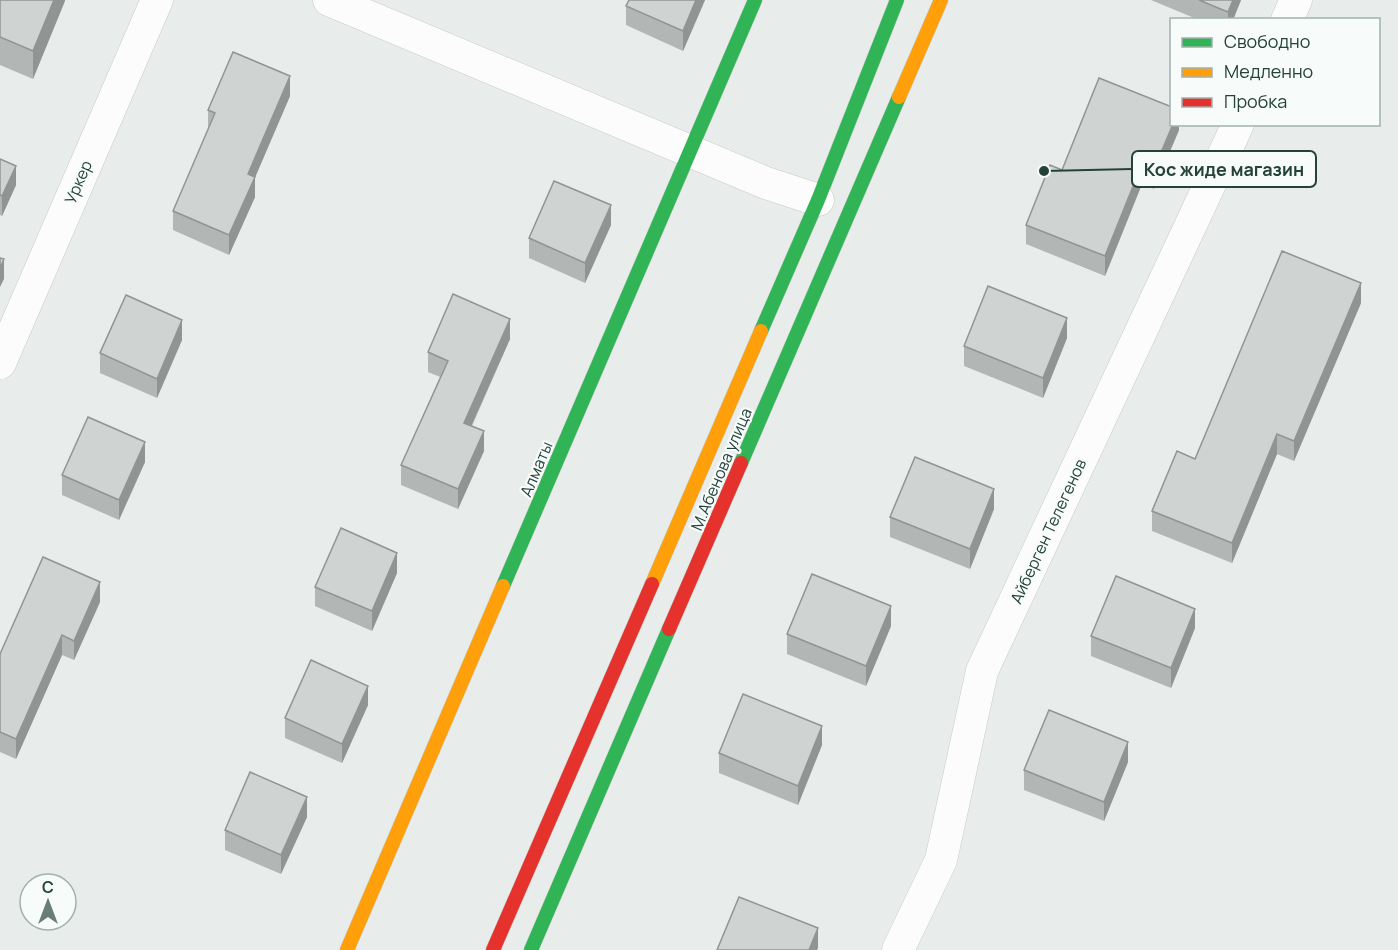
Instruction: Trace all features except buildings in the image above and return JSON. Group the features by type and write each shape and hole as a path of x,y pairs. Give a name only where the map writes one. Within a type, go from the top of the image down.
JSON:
{"main road":[{"name":"Алматы","path":"347,950 755,0"},
{"name":"М.Абенова улица","path":"493,950 818,200 897,0"},
{"name":"М.Абенова улица","path":"531,950 941,0"}],"street":[{"name":"Уркер","path":"0,363 157,0"},
{"path":"329,0 766,183 818,200"},
{"path":"1288,18 1296,0"},
{"name":"Айберген Телегенов","path":"898,950 941,860 982,671 1237,126"}],"traffic: fast":[{"path":"503,586 755,0"},
{"path":"761,331 818,200 897,0"},
{"path":"741,463 899,97"},
{"path":"531,950 669,629"}],"traffic: slow":[{"path":"899,97 941,0"},
{"path":"652,584 761,331"},
{"path":"347,950 503,586"}],"traffic: jam":[{"path":"669,629 741,463"},
{"path":"493,950 652,584"}],"place":[{"name":"Кос жиде магазин","path":"1044,171"}]}
